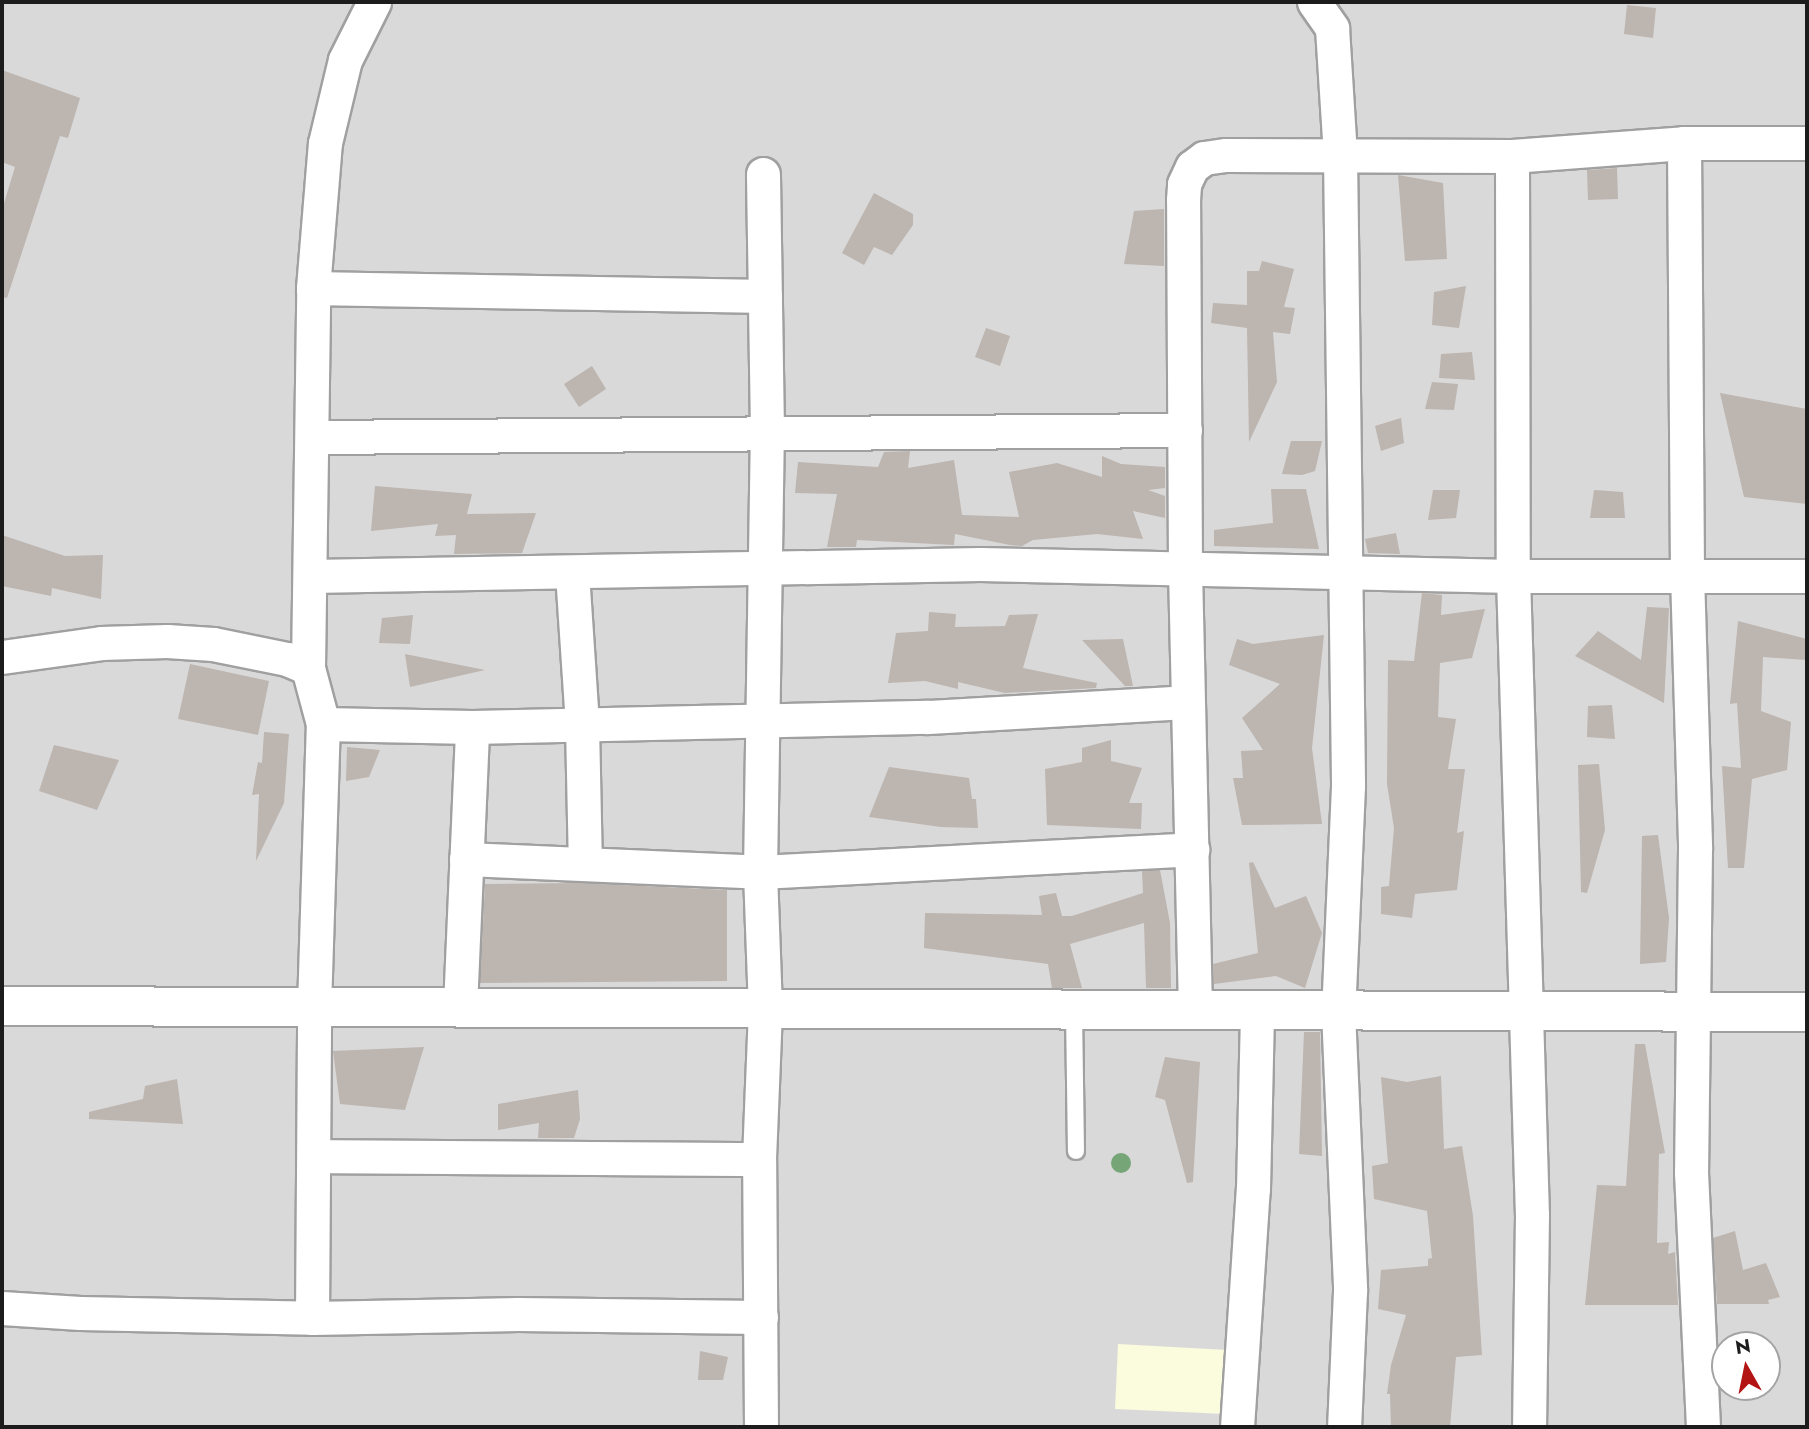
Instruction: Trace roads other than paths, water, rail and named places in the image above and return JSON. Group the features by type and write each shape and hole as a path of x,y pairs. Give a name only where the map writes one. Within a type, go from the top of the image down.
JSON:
{"street":[{"path":"312,1318 314,1007 323,724 308,668 312,576 313,288 325,143 345,60 374,2"},
{"path":"1314,2 1332,28 1340,154 1348,786 1338,1011 1350,1291 1344,1427"},
{"path":"1195,1010 1185,567 1183,200 1184,184 1192,167 1204,158 1226,155 1512,156 1684,143 1807,143"},
{"path":"1684,143 1687,574 1695,849 1691,1172 1703,1427"},
{"path":"1512,156 1513,576 1532,1214 1529,1427"},
{"path":"761,1427 759,1159 765,1009 761,872 767,431 763,174"},
{"path":"313,288 765,296"},
{"path":"312,437 767,431 1185,430"},
{"path":"312,576 981,564 1513,576 1807,576"},
{"path":"572,573 582,725 585,864"},
{"path":"2,657 101,643 167,641 213,644 287,659 308,668"},
{"path":"323,724 472,727 928,717 1187,702"},
{"path":"460,1007 472,727"},
{"path":"466,859 761,872 1192,849"},
{"path":"2,1006 1807,1012"},
{"path":"1237,1427 1253,1189 1257,1011"},
{"path":"314,1156 759,1159"},
{"path":"2,1308 80,1313 312,1318 518,1314 761,1317"}],"lane":[{"path":"1074,1010 1076,1151"}]}
